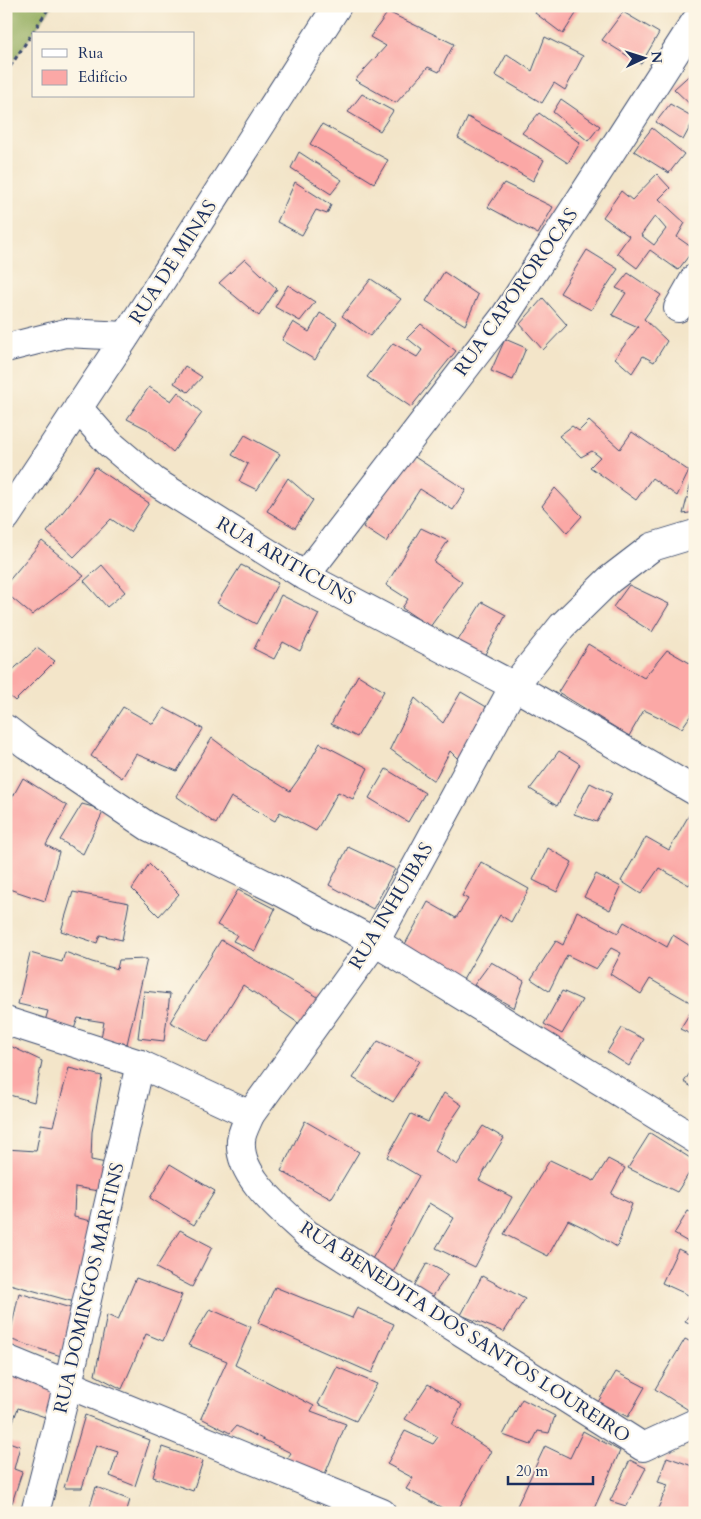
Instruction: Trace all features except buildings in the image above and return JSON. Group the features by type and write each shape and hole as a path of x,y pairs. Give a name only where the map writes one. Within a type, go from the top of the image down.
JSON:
{"street":[{"name":"RUA DE MINAS","path":"6,517 126,336 337,6"},
{"name":"RUA CAPOROROCAS","path":"305,576 505,316 695,22"},
{"path":"678,308 695,278"},
{"path":"6,348 65,333 126,336"},
{"name":"RUA ARITICUNS","path":"78,408 109,443 154,481 305,576 514,686 695,791"},
{"path":"514,686 562,626 609,580 652,548 695,534"},
{"name":"RUA INHUIBAS","path":"250,1115 375,942 514,686"},
{"path":"6,729 27,746 149,827 375,942 695,1139"},
{"path":"6,1021 140,1064 250,1115"},
{"name":"RUA DOMINGOS MARTINS","path":"35,1513 68,1384 140,1064"},
{"name":"RUA BENEDITA DOS SANTOS LOUREIRO","path":"250,1115 241,1141 245,1166 264,1194 307,1234 643,1446 695,1422"},
{"path":"6,1358 382,1513"}],"path":[{"path":"33,32 50,6"},
{"path":"6,73 32,33"}],"green space":[{"path":"6,6 52,6 32,32 6,71"}]}
